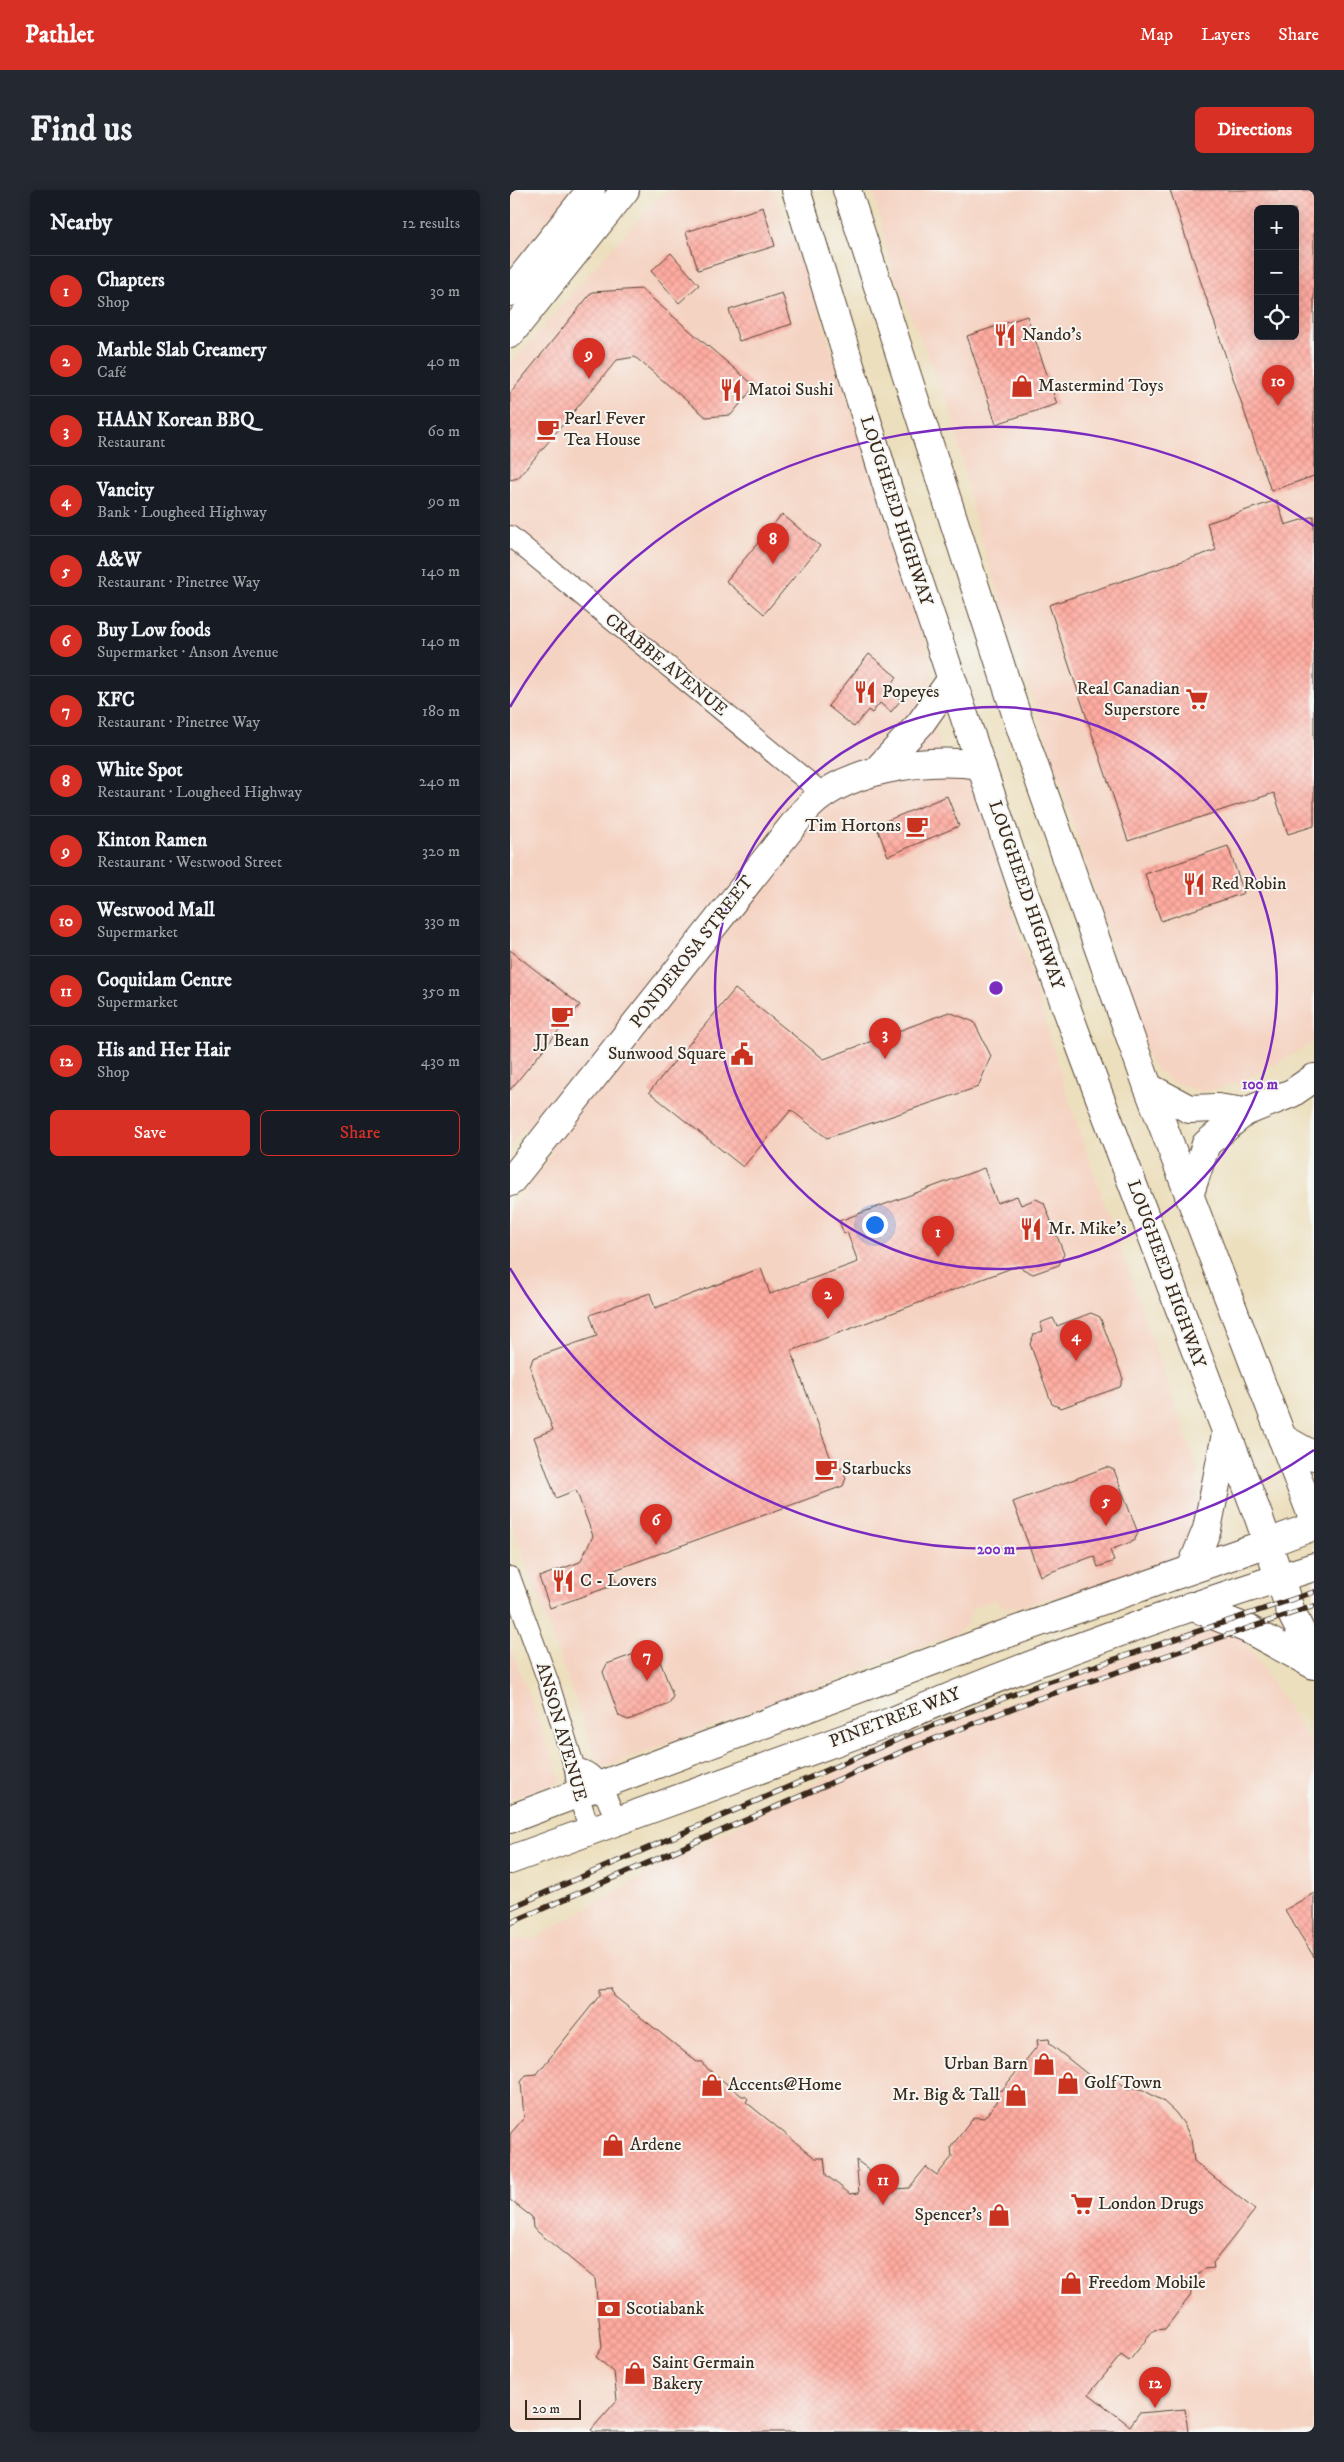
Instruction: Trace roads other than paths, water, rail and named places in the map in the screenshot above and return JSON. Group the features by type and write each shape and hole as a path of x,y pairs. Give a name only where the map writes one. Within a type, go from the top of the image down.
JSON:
{"main road":[{"path":"510,292 591,190"},
{"path":"510,334 625,190"},
{"name":"LOUGHEED HIGHWAY","path":"796,190 891,498 951,680 1086,1061 1268,1543 1291,1612 1314,1658"},
{"path":"847,190 1020,726 1148,1087 1314,1521"},
{"name":"PONDEROSA STREET","path":"876,771 920,724 951,680"},
{"name":"PONDEROSA STREET","path":"510,1182 805,810 822,793 876,771 934,762 953,761 981,765"},
{"path":"1189,1196 1206,1144 1245,1112 1292,1093 1314,1078"},
{"path":"1148,1087 1189,1109 1218,1108 1245,1112"},
{"path":"1191,1569 1207,1528 1226,1434"},
{"path":"1282,1438 1314,1456"},
{"path":"510,1819 584,1783 1314,1526"},
{"path":"1280,1578 1314,1566"},
{"name":"PINETREE WAY","path":"510,1860 893,1721 952,1695 1191,1606 1280,1578"},
{"path":"1191,1606 1248,1629 1314,1665"}],"street":[{"name":"CRABBE AVENUE","path":"510,536 822,793"},
{"name":"ANSON AVENUE","path":"510,1577 584,1783 590,1831"},
{"path":"584,1783 617,1821"}],"railway":[{"path":"510,1908 901,1738 1030,1688 1314,1592"},
{"path":"510,1923 906,1750 1034,1700 1314,1606"}],"place":[{"name":"Nando's","path":"1005,335"},
{"name":"Kinton Ramen","path":"589,379"},
{"name":"Mastermind Toys","path":"1022,386"},
{"name":"Matoi Sushi","path":"731,390"},
{"name":"Westwood Mall","path":"1278,406"},
{"name":"Pearl Fever Tea House","path":"548,429"},
{"name":"White Spot","path":"773,564"},
{"name":"Popeyes","path":"865,692"},
{"name":"Real Canadian Superstore","path":"1197,699"},
{"name":"Tim Hortons","path":"917,826"},
{"name":"Red Robin","path":"1194,884"},
{"name":"JJ Bean","path":"562,1016"},
{"name":"Sunwood Square","path":"742,1054"},
{"name":"HAAN Korean BBQ","path":"885,1059"},
{"name":"Mr. Mike's","path":"1031,1229"},
{"name":"Chapters","path":"938,1257"},
{"name":"Marble Slab Creamery","path":"828,1319"},
{"name":"Vancity","path":"1076,1361"},
{"name":"Starbucks","path":"826,1469"},
{"name":"A&W","path":"1106,1526"},
{"name":"Buy Low foods","path":"656,1545"},
{"name":"C - Lovers","path":"563,1581"},
{"name":"KFC","path":"647,1681"},
{"name":"Urban Barn","path":"1044,2064"},
{"name":"Golf Town","path":"1068,2083"},
{"name":"Accents@Home","path":"712,2085"},
{"name":"Mr. Big & Tall","path":"1016,2095"},
{"name":"Ardene","path":"613,2145"},
{"name":"London Drugs","path":"1082,2204"},
{"name":"Coquitlam Centre","path":"883,2205"},
{"name":"Spencer's","path":"999,2215"},
{"name":"Freedom Mobile","path":"1071,2283"},
{"name":"Scotiabank","path":"609,2309"},
{"name":"Saint Germain Bakery","path":"635,2373"},
{"name":"His and Her Hair","path":"1155,2408"}]}
